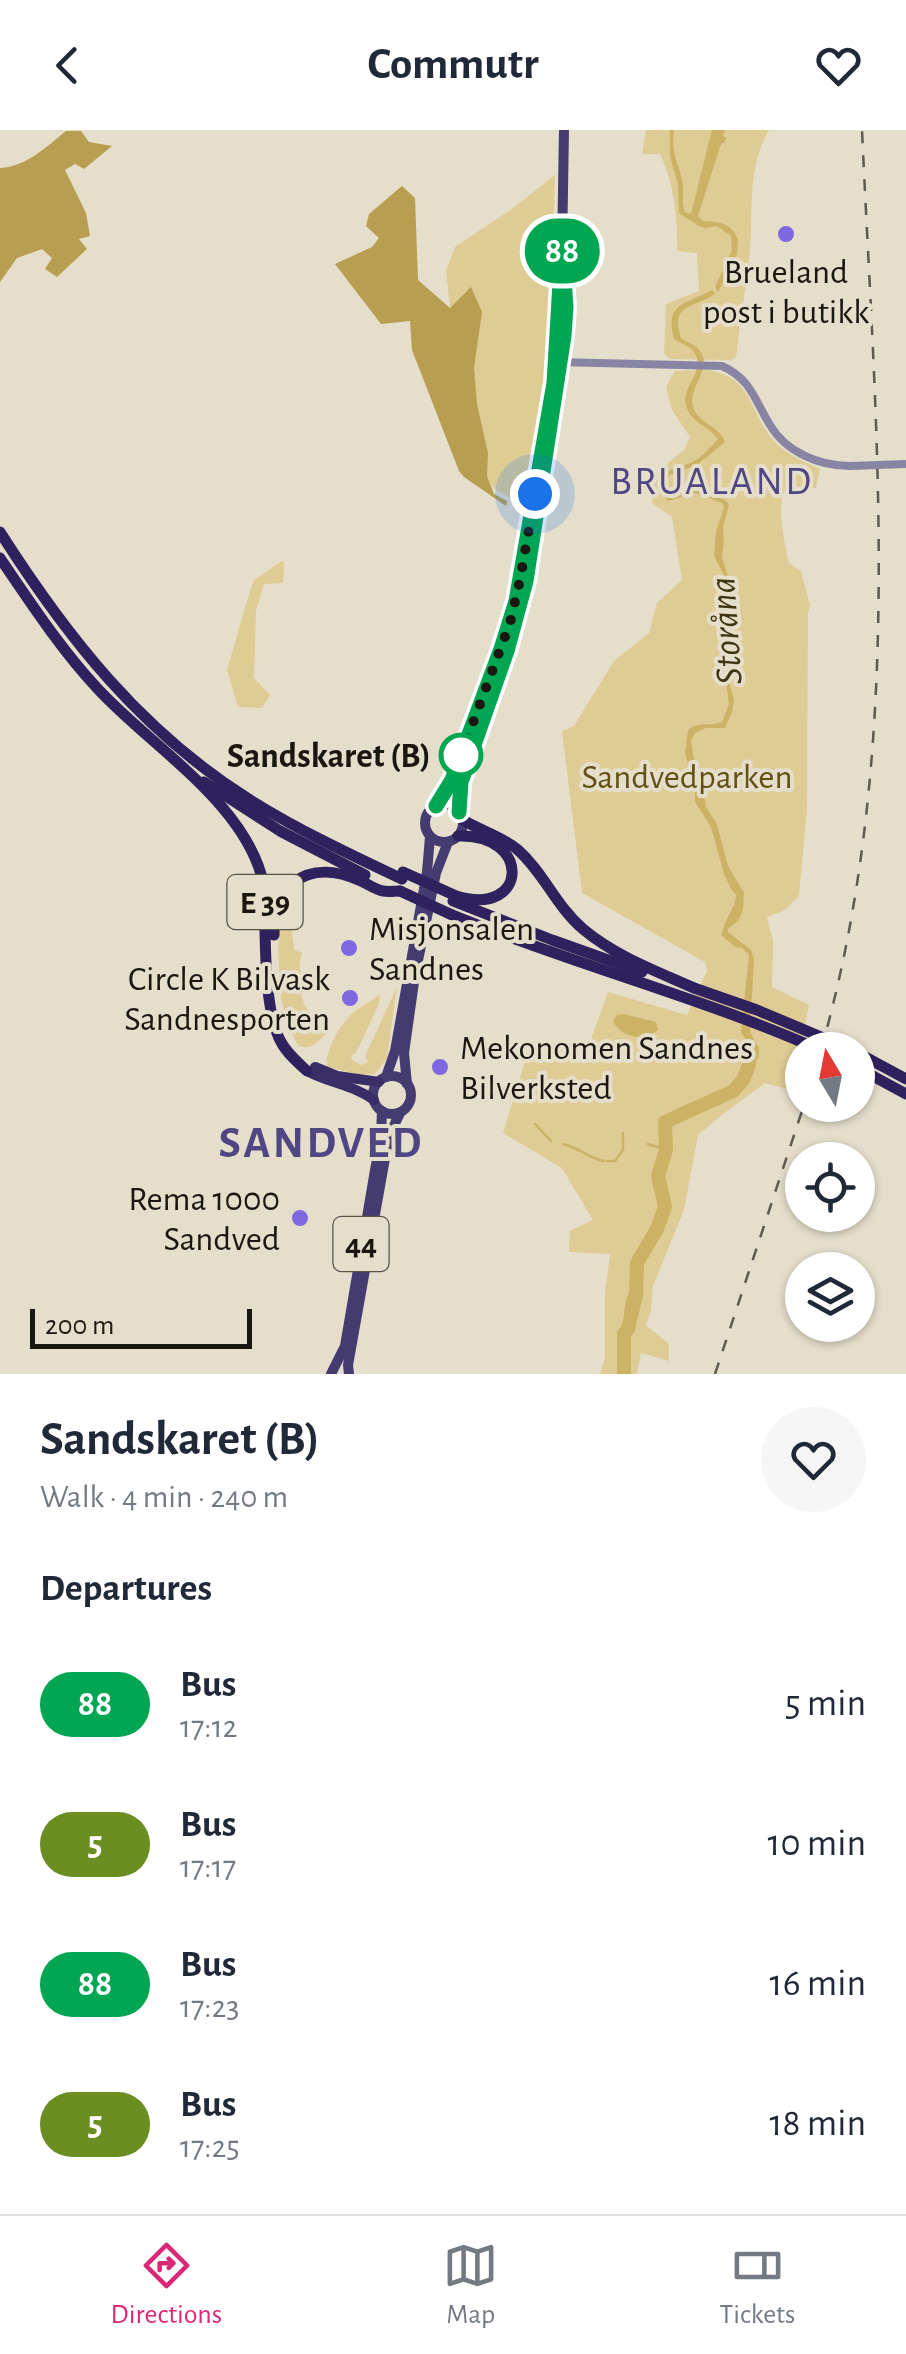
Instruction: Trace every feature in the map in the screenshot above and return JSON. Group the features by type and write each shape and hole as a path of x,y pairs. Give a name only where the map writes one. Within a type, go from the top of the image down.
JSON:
{"highway":[{"name":"E 39","path":"0,532 88,657 152,724 246,798 453,904 494,898 508,887 512,869 507,854 498,845 476,837 453,839"},
{"name":"E 39","path":"0,558 78,666 118,710 234,821 255,855 264,886 272,1014 282,1044 292,1058 336,1084 363,1092 374,1100"},
{"name":"E 39","path":"168,755 280,831 453,904 530,946 757,1010 810,1032"},
{"name":"E 39","path":"461,816 521,852 568,915 598,940 692,994 785,1036"},
{"name":"E 39","path":"311,1069 288,1040 278,1012 274,924 279,901 296,880 320,872 353,877 383,891 402,881"},
{"name":"E 39","path":"875,1062 906,1079"},
{"path":"311,1069 382,1080"},
{"path":"875,1077 906,1094"}],"main road":[{"name":"44","path":"349,1374 390,1136 400,1113 410,1102 404,1054 436,873 453,839 461,832 461,782 507,651 526,581 566,307 562,250 566,130"},
{"name":"44","path":"374,1100 375,1087 395,1052 428,872 430,836 425,819 452,780 513,612 559,362"},
{"path":"436,806 449,805 461,816"},
{"path":"430,836 442,842 453,839"},
{"path":"382,1080 398,1077 407,1084"},
{"path":"374,1100 382,1112 400,1113"},
{"name":"44","path":"331,1374 345,1346 382,1112"}],"street":[{"path":"559,362 722,366 737,372 771,427 789,446 836,466 906,464"}],"green space":[{"path":"646,130 769,130 754,174 749,264 737,352 731,360 670,359 664,353 666,304 699,291 697,253 677,251 669,176 660,154 642,154"},
{"path":"555,175 549,344 527,485 524,484 518,505 483,475 457,368 446,271 455,247"},
{"name":"Sandvedparken","path":"708,370 735,381 782,448 820,469 816,488 785,490 781,505 789,563 801,571 810,605 807,808 799,896 783,911 767,917 773,941 772,987 809,1005 803,1032 785,1032 785,1088 765,1083 698,1135 684,1210 653,1286 646,1325 669,1344 669,1361 641,1353 637,1374 600,1374 605,1358 605,1294 610,1254 569,1252 570,1231 593,1220 562,1168 503,1133 529,1048 590,1042 608,992 687,1015 707,971 705,962 582,893 562,731 574,726 614,661 649,633 657,603 682,580 672,517 652,503 655,474 685,449 690,437 672,410 666,387 675,371"},
{"path":"284,561 283,583 264,584 256,611 254,678 270,695 262,708 238,707 227,670 246,604 254,580"},
{"path":"294,892 294,950 302,953 299,965 306,989 301,994 305,1006 319,1023 324,1023 326,1034 307,1047 298,1046 281,999 281,916"},
{"path":"397,987 387,1058 375,1074 360,1075 327,1067 332,1043 341,1026 353,1012 380,994 379,1004 351,1056 361,1065 368,1062 365,1056"}],"shaded area":[{"path":"670,130 674,130 673,147 682,179 685,212 691,214 712,130 725,130 725,142 698,216 703,221 728,226 738,239 737,254 718,292 715,287 732,250 731,236 717,226 699,226 679,213"},
{"path":"66,131 81,131 89,142 112,146 84,169 75,164 65,170 86,213 90,236 79,239 87,249 57,277 45,269 52,258 42,249 17,258 0,282 0,168 27,160"},
{"path":"402,186 415,198 418,280 450,308 471,287 482,312 474,368 477,404 488,453 487,476 494,494 507,501 506,506 459,471 412,350 410,321 381,324 335,264 372,247 379,238 366,226 369,214"},
{"path":"712,290 715,294 681,313 678,327 681,338 702,353 704,361 693,407 725,442 697,465 670,475 665,483 667,493 702,490 729,505 723,527 722,558 732,588 730,686 734,700 725,728 706,728 695,733 691,741 706,807 717,824 728,866 744,893 743,910 728,932 751,950 754,959 750,1032 759,1056 741,1088 750,1055 741,1032 749,955 722,936 736,894 724,874 711,827 695,802 685,753 688,730 722,722 729,704 725,674 728,598 724,575 714,556 724,507 695,493 668,501 660,491 666,473 697,459 718,439 688,411 685,398 698,366 697,359 692,350 674,339 672,327 672,318 680,306"},
{"path":"623,1014 656,1022 658,1030 640,1037 627,1035 613,1021"}],"waterway":[{"name":"Storåna","path":"624,1374 624,1334 636,1295 637,1263 665,1207 658,1176 666,1150 665,1122 733,1091 749,1065"},
{"path":"535,1124 551,1141"},
{"path":"607,1161 615,1161 623,1150 623,1133"},
{"path":"563,1144 604,1161"},
{"path":"648,1144 666,1150"},
{"path":"628,1329 626,1306 635,1283"}],"railway":[{"path":"825,1032 848,937 865,823 875,708 878,477 862,130"},
{"path":"715,1374 798,1122"}],"bus line":[{"name":"88","path":"436,806 452,780 516,601 554,383 562,250 566,307 562,363 530,564 507,651 461,782 459,812"}],"place":[{"name":"Brueland post i butikk","path":"786,234"},
{"name":"Sandskaret (B)","path":"461,755"},
{"name":"Misjonsalen Sandnes","path":"349,948"},
{"name":"Circle K Bilvask Sandnesporten","path":"350,998"},
{"name":"Mekonomen Sandnes Bilverksted","path":"440,1067"},
{"name":"Rema 1000 Sandved","path":"300,1218"}],"district":[{"name":"BRUALAND","path":"712,480"},
{"name":"SANDVED","path":"321,1141"}],"route":[{"path":"461,755 510,623 535,494"}]}
